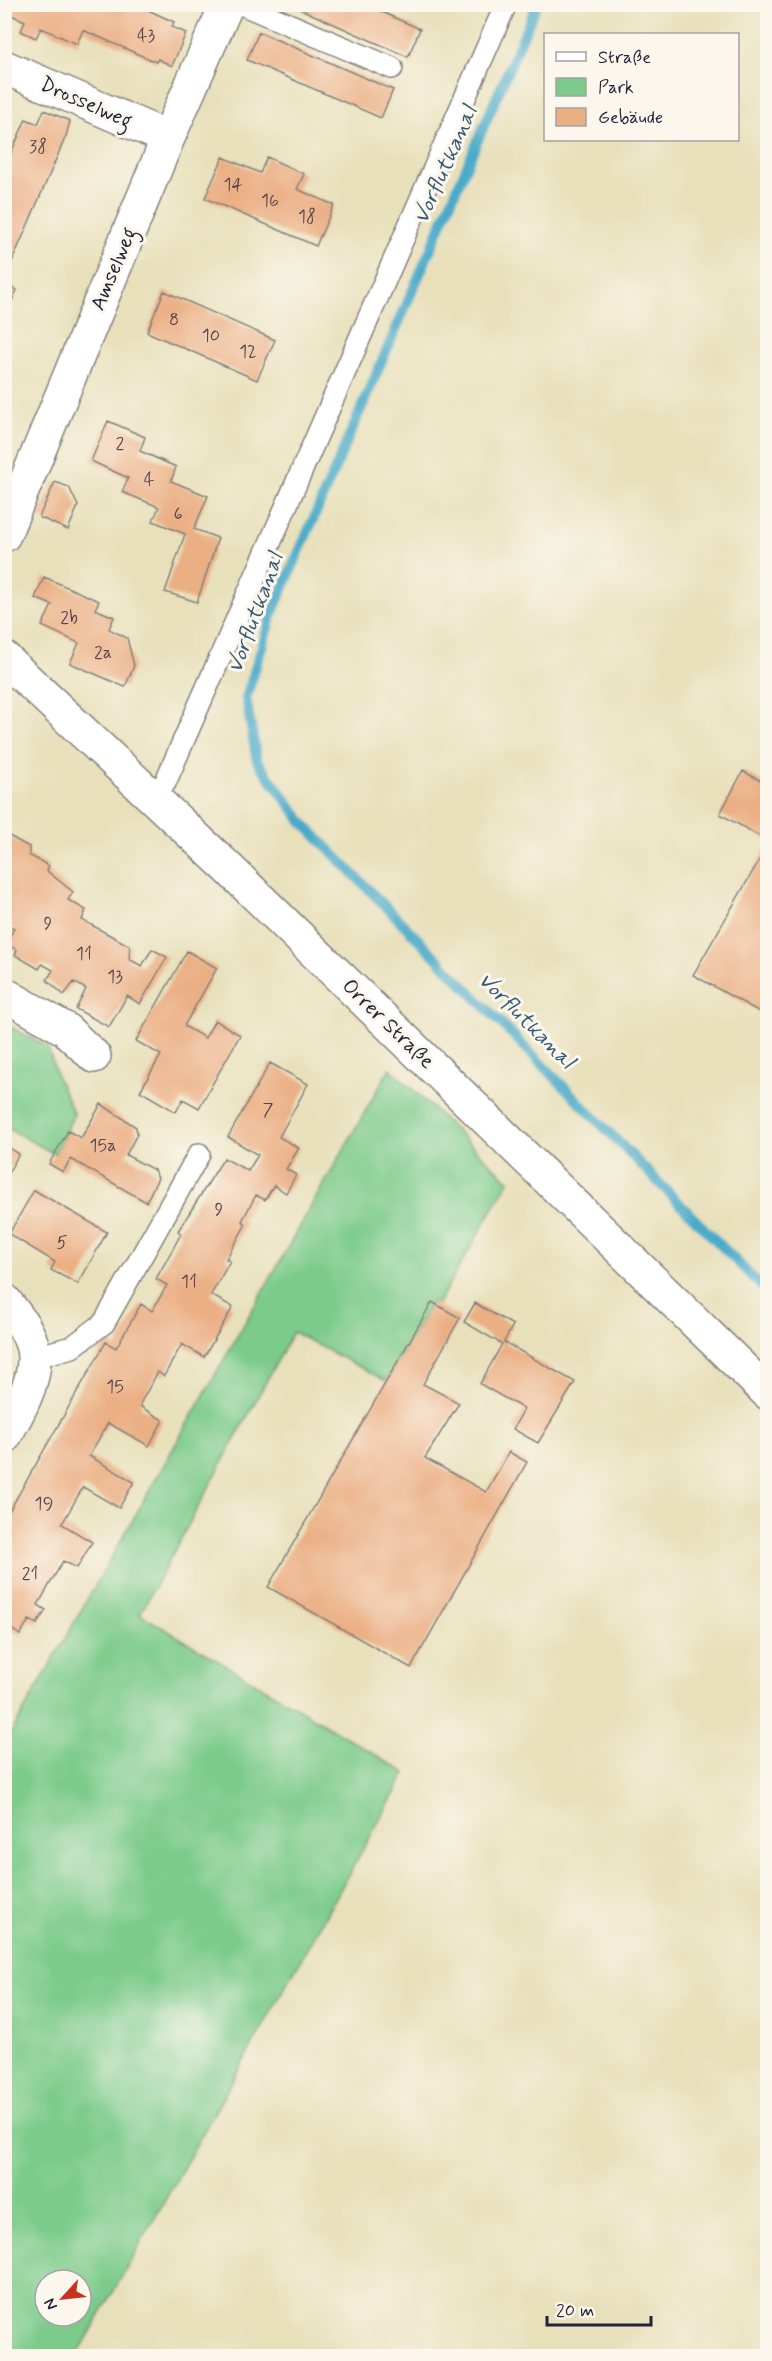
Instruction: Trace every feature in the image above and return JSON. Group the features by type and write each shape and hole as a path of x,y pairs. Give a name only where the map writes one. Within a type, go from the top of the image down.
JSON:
{"main road":[{"name":"Amselweg","path":"4,535 168,138 226,4"},
{"name":"Drosselweg","path":"4,67 168,138"},
{"name":"Orrer Straße","path":"4,658 226,866 768,1393"},
{"path":"4,994 65,1029 94,1056"},
{"path":"4,1299 24,1325 34,1357 24,1403 4,1437"}],"lane":[{"path":"241,4 392,68"},
{"path":"165,783 506,4"},
{"path":"34,1357 72,1347 104,1323 199,1154"}],"green space":[{"path":"5,1024 48,1047 57,1077 74,1114 55,1154 5,1127"},
{"path":"390,1068 509,1181 437,1305 432,1302 386,1381 293,1332 140,1614 406,1773 93,2328 93,2268 33,2268 33,2328 93,2328 77,2356 5,2356 5,1744"}],"building":[{"path":"4,4 135,4 174,22 172,27 186,33 172,66 158,59 156,62 83,30 77,44 41,28 36,38 21,31 25,21 4,12"},
{"path":"289,4 364,4 420,29 408,57"},
{"path":"259,32 393,90 381,118 247,60"},
{"path":"44,110 70,121 66,136 4,280 4,169 26,119 38,124"},
{"path":"223,157 260,173 267,157 304,174 297,189 334,205 316,246 205,198"},
{"path":"4,284 17,290 4,317"},
{"path":"164,291 275,340 257,380 147,332"},
{"path":"108,421 145,437 140,451 176,467 171,481 208,496 194,529 218,538 197,602 165,592 185,534 153,521 159,507 122,492 128,478 91,461"},
{"path":"55,482 69,487 78,506 68,530 39,517"},
{"path":"44,577 99,601 95,609 114,617 109,629 127,638 134,666 125,687 70,663 79,643 42,626 52,605 35,598"},
{"path":"743,771 768,785 768,841 720,814"},
{"path":"4,833 29,847 29,855 49,866 47,871 73,892 68,900 86,910 82,920 130,946 129,959 142,966 152,949 167,957 140,1004 127,996 109,1027 76,1009 86,989 74,982 64,995 47,980 53,970 42,964 39,969 15,955 17,950 6,944 14,928 4,923"},
{"path":"768,845 768,1011 765,1015 693,975"},
{"path":"187,951 217,968 184,1026 205,1038 215,1020 240,1035 199,1108 183,1099 176,1112 140,1091 161,1055 136,1041"},
{"path":"270,1063 308,1084 279,1137 299,1148 286,1169 296,1175 286,1193 274,1185 265,1200 256,1195 242,1221 246,1224 226,1259 230,1261 211,1295 233,1307 204,1357 182,1344 164,1376 158,1372 141,1402 141,1407 163,1420 149,1446 108,1423 89,1456 134,1482 119,1508 83,1487 62,1524 92,1542 77,1568 63,1561 38,1605 46,1610 37,1624 29,1620 20,1635 13,1630 4,1646 4,1597 8,1590 4,1588 4,1520 106,1342 116,1348 141,1304 152,1311 167,1285 156,1279 181,1234 178,1231 224,1158 248,1171 258,1155 228,1137"},
{"path":"101,1104 136,1127 137,1134 126,1155 154,1170 158,1178 146,1202 71,1159 63,1172 49,1164 68,1131 81,1138"},
{"path":"4,1145 19,1154 4,1180"},
{"path":"34,1190 107,1232 78,1284 51,1270 55,1262 9,1234"},
{"path":"432,1302 460,1318 423,1384 459,1403 425,1458 486,1492 509,1452 527,1462 411,1668 268,1587"},
{"path":"475,1303 513,1325 504,1342 575,1382 538,1443 513,1429 524,1409 480,1384 502,1344 464,1322"}],"waterway":[{"name":"Vorflutkanal","path":"537,4 272,614 246,698 257,761 305,825 768,1293"}]}
